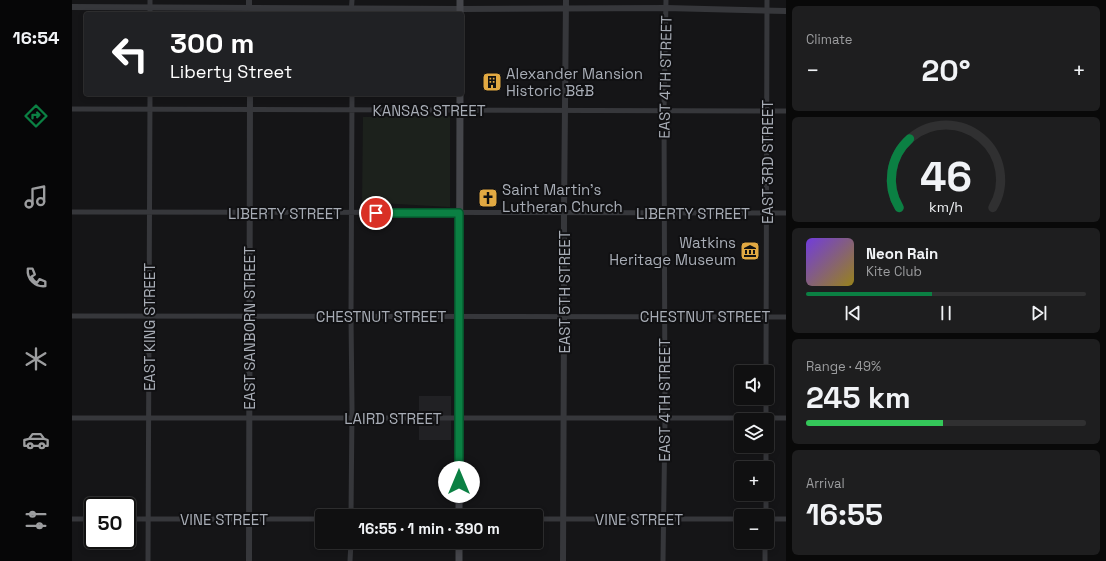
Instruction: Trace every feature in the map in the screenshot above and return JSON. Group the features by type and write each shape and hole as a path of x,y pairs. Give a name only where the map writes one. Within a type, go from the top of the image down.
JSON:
{"main road":[{"path":"460,0 460,12"},
{"path":"459,509 460,96"},
{"path":"459,549 459,561"}],"street":[{"path":"150,0 150,11"},
{"path":"249,0 249,11"},
{"path":"351,12 352,0"},
{"name":"EAST 5TH STREET","path":"563,561 566,0"},
{"name":"EAST 4TH STREET","path":"663,561 665,418 664,110 666,0"},
{"name":"EAST 3RD STREET","path":"766,365 767,0"},
{"path":"72,7 150,11 460,12 566,8 666,8 786,11"},
{"name":"EAST KING STREET","path":"148,561 150,96"},
{"name":"EAST SANBORN STREET","path":"249,561 250,96"},
{"path":"351,509 352,96"},
{"name":"KANSAS STREET","path":"72,109 786,111"},
{"name":"LIBERTY STREET","path":"72,212 786,213"},
{"name":"CHESTNUT STREET","path":"72,316 786,316"},
{"name":"LAIRD STREET","path":"72,418 734,419"},
{"name":"LAIRD STREET","path":"774,419 786,418"},
{"path":"72,519 84,519"},
{"name":"VINE STREET","path":"136,519 315,519"},
{"name":"VINE STREET","path":"543,519 734,519"},
{"path":"774,519 786,519"},
{"path":"350,561 351,549"},
{"path":"765,561 766,549"}],"shaded area":[{"path":"450,116 450,207 362,202 363,117"},
{"path":"419,396 451,396 451,440 419,440"}],"place":[{"name":"Alexander Mansion Historic B&B","path":"492,82"},
{"name":"Saint Martin's Lutheran Church","path":"488,198"},
{"name":"Watkins Heritage Museum","path":"750,251"}],"route":[{"path":"376,213 459,213 459,482"}]}
